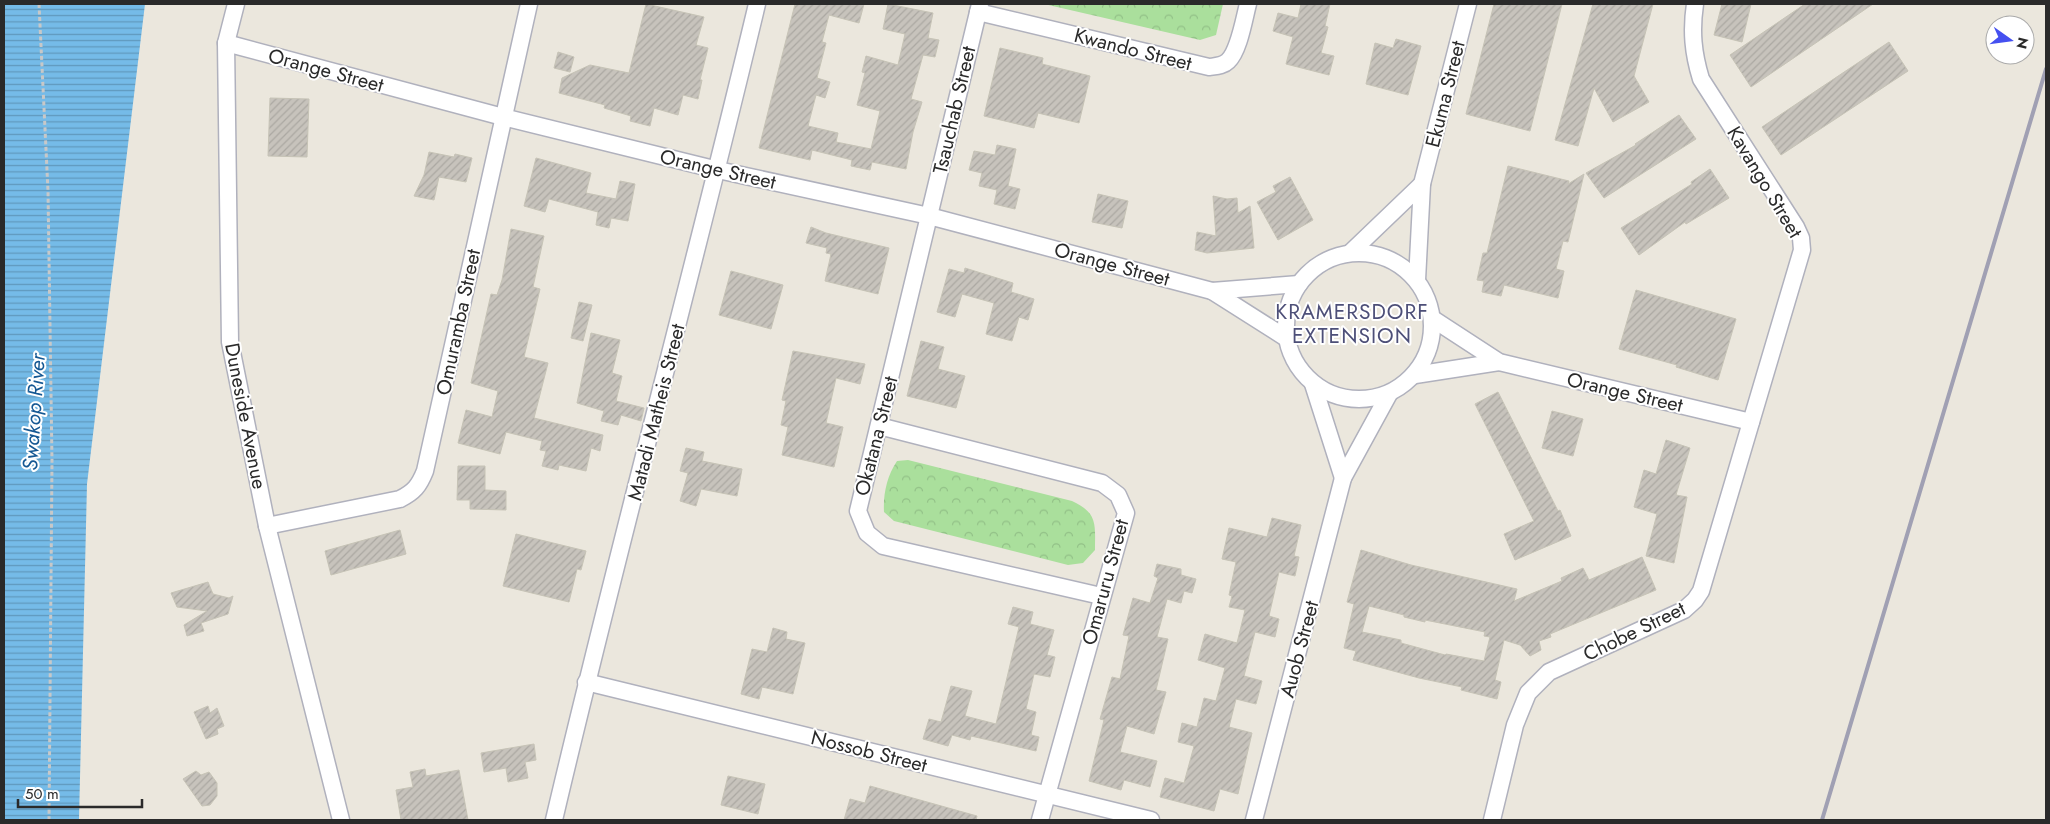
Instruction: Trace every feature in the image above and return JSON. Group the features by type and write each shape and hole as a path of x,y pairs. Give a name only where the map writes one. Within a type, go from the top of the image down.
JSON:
{"street":[{"name":"Duneside Avenue","path":"236,4 226,43 230,342 268,526 341,820"},
{"name":"Omuramba Street","path":"268,526 400,499 412,492 420,484 425,471 502,118 529,4"},
{"name":"Matadi Matheis Street","path":"554,820 586,682 718,170 757,4"},
{"name":"Kwando Street","path":"979,8 1209,67 1220,66 1228,61 1235,52 1248,4"},
{"name":"Ekuma Street","path":"1417,280 1422,184 1468,4"},
{"name":"Kavango Street","path":"1695,4 1692,36 1694,57 1701,79 1796,227 1801,238 1802,250 1751,422"},
{"name":"Tsauchab Street","path":"929,216 979,8"},
{"name":"Orange Street","path":"226,43 502,118 718,170 929,216 1212,291 1286,338"},
{"path":"1350,253 1422,184"},
{"name":"Okatana Street","path":"929,216 858,511 867,533 883,546 1102,596"},
{"path":"1350,253 1375,254 1398,263 1417,280 1428,298 1433,319 1432,339 1426,358 1415,375 1403,386 1389,394 1369,400 1349,400 1330,394 1313,384 1300,371 1291,355 1286,338 1286,319 1290,300 1299,284 1313,269 1330,258 1350,253"},
{"name":"Orange Street","path":"1212,291 1299,284"},
{"name":"Orange Street","path":"1433,319 1499,362 1751,422"},
{"name":"Orange Street","path":"1415,375 1499,362"},
{"path":"1313,384 1343,478"},
{"name":"Auob Street","path":"1254,820 1343,478 1389,394"},
{"name":"Chobe Street","path":"1492,820 1515,725 1528,693 1549,672 1684,610 1695,600 1701,591 1751,422"},
{"name":"Omaruru Street","path":"879,426 1102,483 1118,495 1126,513 1040,820"},
{"name":"Nossob Street","path":"586,682 1151,820"}],"path":[{"path":"39,4 48,191 52,461 49,820"}],"green space":[{"path":"1044,4 1223,4 1216,35 1200,40"},
{"path":"908,460 1072,501 1087,510 1091,515 1095,526 1095,550 1083,563 1068,565 894,521 884,512 886,485 897,461"}],"water":[{"name":"Swakop River","path":"4,4 145,4 87,484 79,820 4,820"}],"building":[{"path":"646,4 704,17 696,45 708,48 700,80 702,80 698,99 683,95 678,115 654,108 650,126 630,121 631,116 604,108 605,105 559,93 562,78 590,65 629,73"},
{"path":"795,4 864,4 859,23 829,15 822,42 826,43 817,78 830,82 825,98 816,95 808,126 838,133 836,142 871,149 880,111 857,105 865,73 862,72 866,56 898,65 905,34 883,29 888,4 933,13 928,38 939,40 935,57 923,55 911,99 922,102 913,132 906,169 872,162 870,170 851,166 852,160 812,150 810,160 759,148"},
{"path":"1301,4 1330,4 1325,26 1328,27 1321,53 1334,56 1329,75 1286,64 1293,37 1273,31 1278,13 1298,18"},
{"path":"1494,4 1562,4 1530,131 1466,114"},
{"path":"1593,4 1653,4 1634,76 1649,102 1613,122 1594,88 1578,146 1555,140"},
{"path":"1722,4 1751,4 1742,42 1714,35"},
{"path":"1805,4 1873,4 1751,87 1730,55"},
{"path":"1396,39 1421,46 1408,95 1366,84 1375,43 1393,48"},
{"path":"1889,42 1908,71 1781,155 1762,127"},
{"path":"1000,48 1043,58 1042,64 1090,76 1079,123 1038,113 1034,128 984,116"},
{"path":"558,52 574,57 570,72 554,68"},
{"path":"270,98 309,99 307,157 268,156"},
{"path":"1679,115 1696,139 1604,198 1586,173 1636,145"},
{"path":"997,145 1016,149 1008,186 1020,189 1015,209 994,204 997,190 979,186 982,173 969,170 974,151 995,155"},
{"path":"429,152 454,157 455,154 472,158 466,182 439,177 434,200 414,196 424,175"},
{"path":"536,158 591,173 586,193 616,199 620,181 635,184 628,221 611,218 609,228 596,225 598,212 549,199 545,212 524,206"},
{"path":"1508,166 1569,181 1568,184 1584,174 1568,242 1563,241 1556,269 1564,271 1558,298 1504,285 1501,296 1482,292 1484,281 1477,280 1483,253 1487,253"},
{"path":"1710,169 1729,198 1686,224 1685,222 1639,255 1621,228 1692,184 1691,182"},
{"path":"1290,177 1313,220 1278,240 1257,202 1276,192 1273,186"},
{"path":"1098,194 1128,201 1122,228 1092,222"},
{"path":"1213,196 1227,199 1237,198 1238,213 1250,206 1254,248 1207,253 1195,250 1197,232 1216,236"},
{"path":"811,227 826,233 889,248 878,294 825,281 831,254 826,253 827,248 806,243"},
{"path":"511,229 544,236 533,287 540,289 524,357 548,363 534,418 603,435 600,451 591,448 586,471 559,465 558,470 542,466 546,451 540,450 542,441 506,432 500,454 458,443 466,410 492,417 498,391 471,383 491,294 497,295 502,280"},
{"path":"965,268 1013,283 1011,292 1034,299 1028,320 1019,317 1012,341 986,334 994,303 962,294 955,317 937,312 949,269 964,273"},
{"path":"731,271 783,285 771,329 719,315"},
{"path":"1636,290 1736,319 1718,380 1676,367 1677,365 1619,349"},
{"path":"579,302 592,305 583,341 571,338"},
{"path":"591,333 620,340 612,373 622,376 616,401 644,408 641,421 621,415 618,425 601,421 604,411 577,403"},
{"path":"921,341 944,347 938,369 965,376 956,408 907,396"},
{"path":"793,351 865,364 860,384 836,378 826,423 843,427 834,467 782,455 788,427 781,425 786,401 782,400"},
{"path":"1498,392 1558,511 1560,510 1571,536 1515,560 1504,534 1534,521 1475,404"},
{"path":"1552,411 1583,419 1573,456 1542,448"},
{"path":"1666,440 1690,448 1676,495 1687,497 1674,563 1646,556 1657,514 1634,507 1644,470 1656,474"},
{"path":"686,448 704,452 702,461 742,469 737,496 701,489 696,506 680,501 688,473 680,471"},
{"path":"458,466 485,466 485,490 506,491 506,510 470,509 470,500 457,500"},
{"path":"1272,518 1301,525 1294,556 1299,557 1295,576 1279,572 1269,616 1279,619 1275,637 1255,632 1244,676 1262,681 1256,704 1236,699 1229,727 1252,733 1238,794 1220,789 1214,811 1160,797 1165,778 1184,783 1194,746 1178,742 1182,723 1197,727 1204,698 1216,701 1225,668 1198,660 1205,634 1237,643 1245,610 1229,607 1232,596 1229,595 1236,562 1222,559 1229,528 1267,537"},
{"path":"400,530 406,554 331,575 325,551"},
{"path":"516,534 586,551 581,570 577,569 569,602 503,586"},
{"path":"1361,550 1411,565 1517,589 1514,601 1562,581 1561,578 1583,568 1589,580 1642,557 1656,590 1550,634 1551,637 1539,641 1541,650 1530,656 1520,645 1504,640 1495,680 1501,682 1497,699 1461,690 1462,687 1419,678 1353,660 1356,651 1344,648 1354,604 1347,602","holes":["1369,606 1404,615 1404,617 1425,622 1425,620 1485,632 1484,636 1490,637 1484,661 1445,655 1401,643 1401,640 1362,632"]},
{"path":"1157,564 1181,569 1181,575 1196,579 1192,593 1184,591 1181,603 1167,599 1157,637 1168,639 1156,690 1166,692 1154,734 1127,726 1120,752 1157,761 1150,787 1124,780 1121,790 1089,781 1104,720 1100,719 1112,677 1120,679 1129,636 1123,635 1133,598 1150,603 1158,578 1154,576"},
{"path":"208,582 213,594 229,598 233,596 228,614 201,623 204,631 187,636 184,625 207,611 177,607 171,593"},
{"path":"1013,607 1033,612 1030,624 1054,630 1047,655 1055,657 1050,677 1034,674 1026,709 1036,712 1031,735 1039,737 1036,751 971,736 970,740 952,735 948,746 923,739 929,719 941,722 951,686 972,691 965,716 996,724 1019,627 1008,624"},
{"path":"773,628 787,632 786,639 805,643 793,694 762,687 759,699 741,694 752,649 767,652"},
{"path":"208,706 210,713 217,708 224,726 217,729 218,734 206,739 194,712"},
{"path":"534,744 536,760 525,762 528,778 508,782 506,768 484,772 481,753"},
{"path":"425,769 426,776 459,770 468,820 401,820 396,790 413,787 410,772"},
{"path":"196,771 201,775 209,772 217,783 217,796 210,805 202,806 183,779"},
{"path":"728,776 765,784 758,814 721,805"},
{"path":"870,786 977,816 976,820 844,820 850,799 865,803"}],"railway":[{"path":"1822,820 2046,69"}],"district":[{"name":"KRAMERSDORF EXTENSION","path":"1352,324"}]}
